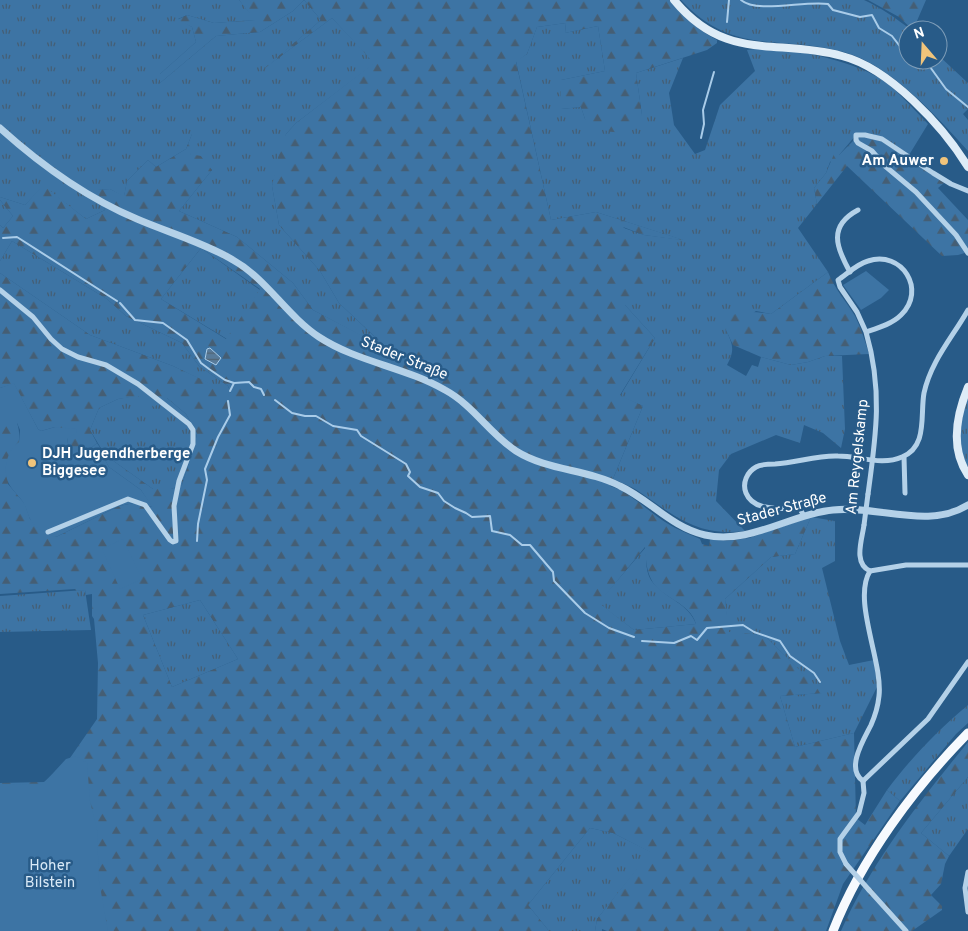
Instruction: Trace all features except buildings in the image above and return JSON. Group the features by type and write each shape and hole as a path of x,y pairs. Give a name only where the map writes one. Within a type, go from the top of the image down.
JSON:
{"main road":[{"path":"674,0 702,26 726,38 762,47 826,52 843,56 868,66 904,93 924,112 951,143 968,167"},
{"path":"968,387 959,416 956,434 957,452 968,475"},
{"path":"833,931 851,890 877,847 926,780 968,733"}],"street":[{"name":"Stader Straße","path":"0,128 56,174 91,196 135,218 220,253 243,266 257,277 299,321 319,337 348,352 446,390 469,407 506,444 525,456 551,466 612,482 629,490 675,523 691,531 707,535 732,536 748,534 823,511 854,509 932,517 947,515 968,504"},
{"path":"968,191 933,174 882,139 856,135 858,143 872,151 885,166 916,192 956,235 968,253"},
{"path":"858,210 845,219 838,232 837,243 850,272 869,260 882,259 894,261 902,267 910,280 912,296 906,310 895,320 866,332"},
{"name":"Am Reygelskamp","path":"850,272 838,280 838,283 857,312 866,332 872,353 878,390 873,460 859,556 863,566 870,571"},
{"path":"0,290 33,317 62,349 78,357 106,365 138,384 189,424 193,430 193,444 179,481 174,506 176,541 170,540 145,505 128,499 48,532"},
{"path":"804,516 800,509 761,507 751,501 744,487 744,482 749,473 756,466 788,464 838,456 873,460 894,460 904,457 913,450 919,437 923,422 924,396 930,374 937,358 968,310"},
{"path":"904,457 905,493"},
{"path":"863,781 858,778 856,772 857,756 877,709 880,694 877,664 870,637 866,604 865,582 870,571 906,565 968,565"},
{"path":"863,781 928,719 968,662"},
{"path":"863,781 864,793 859,813 840,839 840,852 846,864 906,931"},
{"path":"968,872 965,888 968,912"}],"green space":[{"path":"0,0 239,0 256,20 214,23 187,15 178,19 192,27 196,42 160,74 160,83 216,36 260,32 293,11 304,0 321,20 270,64 332,18 375,63 296,123 286,134 272,186 279,225 320,271 339,303 390,351 313,310 293,283 237,237 179,211 212,170 190,154 192,134 186,149 156,167 148,160 127,181 124,197 110,189 98,190 105,210 86,219 43,186 25,205 0,197"},
{"path":"239,0 304,0 293,11 260,32 216,36 160,83 160,74 196,42 192,27 177,20 187,15 214,23 255,20"},
{"path":"304,0 669,0 697,27 717,40 717,43 707,50 636,73 642,115 621,132 604,130 601,125 591,125 585,119 581,107 561,109 561,80 605,71 598,26 565,33 566,23 537,27 527,54 516,62 551,220 596,212 687,241 644,235 623,227 641,244 645,292 625,305 655,338 620,395 643,406 610,486 631,497 666,523 700,539 702,544 709,546 710,539 727,541 749,538 811,517 795,554 771,557 725,599 729,632 764,635 823,693 780,696 795,747 854,733 856,818 865,825 887,790 900,801 843,884 826,931 607,931 602,929 602,931 595,931 597,919 650,852 613,833 590,828 528,905 549,931 0,931 0,783 44,782 70,758 97,719 98,663 94,619 92,616 92,594 86,595 85,590 76,591 75,589 0,594 0,423 17,423 19,430 19,446 8,484 25,504 30,519 56,537 119,506 134,503 152,507 141,490 109,467 102,455 105,455 153,489 171,489 182,485 197,433 186,414 167,398 154,407 140,396 118,399 99,408 90,430 97,443 78,459 70,454 67,438 55,427 41,431 38,429 14,384 0,388 0,273 90,335 173,366 231,393 228,386 199,366 182,343 126,316 107,299 12,241 0,261 0,225 3,228 13,216 0,200 0,197 25,205 43,185 86,219 105,210 97,190 110,189 124,196 127,181 148,160 156,167 186,149 192,134 200,140 190,154 201,156 212,170 179,211 237,237 293,283 313,310 388,349 339,303 320,271 279,225 272,186 281,144 286,134 296,123 374,63 332,18 261,71 321,20","holes":["201,248 260,289 226,339 161,299","645,547 647,569 652,581 662,592 688,610 696,624 634,630 599,603","200,600 238,659 172,687 143,615"]},
{"path":"681,0 864,0 898,21 898,70 948,70 948,64 968,83 968,109 963,114 968,120 968,151 927,107 895,79 861,58 821,47 758,41 739,37 720,30 701,18"},
{"path":"868,0 926,0 917,20 902,20"},
{"path":"566,23 565,33 598,26 605,71 561,80 561,109 581,107 585,119 601,125 642,115 636,73 683,58 669,93 674,125 695,154 705,150 720,105 755,71 747,50 762,49 799,52 855,67 890,85 928,124 909,155 884,138 869,133 856,135 839,155 830,162 826,173 814,188 817,204 798,228 828,272 771,314 756,311 726,330 732,348 727,365 746,376 752,365 758,367 761,357 791,365 825,356 842,356 845,429 841,448 823,433 804,425 800,443 776,435 731,454 719,470 716,501 745,531 714,531 701,528 677,517 635,489 613,479 643,406 620,396 655,338 625,305 621,227 644,235 683,240 596,212 551,220 516,61 527,54 537,27"},
{"path":"865,137 881,141 944,183 938,188 968,220 968,252 942,256 847,166 817,204 814,188 826,173 834,154 839,155 856,138"},
{"path":"0,200 13,216 3,228 0,225"},
{"path":"12,241 107,299 126,316 182,343 199,366 228,386 231,394 173,366 90,335 0,273 0,261"},
{"path":"201,248 260,290 227,339 161,299"},
{"path":"866,271 889,290 881,298 861,310 843,285"},
{"path":"828,272 855,316 869,354 825,356 791,365 761,357 733,345 726,330 728,317 744,312 771,314"},
{"path":"14,383 38,429 41,431 55,427 76,429 77,433 67,438 70,454 78,459 97,443 105,455 103,456 109,467 141,490 153,507 134,503 119,506 56,537 37,527 31,521 23,502 9,484 6,473 7,461 11,450 19,442 20,430 17,423 0,423 0,388"},
{"path":"141,395 167,398 186,414 197,433 182,485 171,489 153,489 105,455 90,430 99,408 118,399"},
{"path":"968,397 968,467 961,450 960,433"},
{"path":"811,517 835,521 835,561 822,568 840,641 849,665 874,660 877,687 854,733 795,747 780,696 822,693 764,635 728,633 725,599 771,557 795,554"},
{"path":"123,539 142,579 120,589 102,549"},
{"path":"646,547 647,567 651,580 659,589 688,611 696,624 634,630 598,603"},
{"path":"85,590 91,630 0,632 0,596"},
{"path":"200,600 238,659 172,687 143,615"},
{"path":"968,705 968,723 956,734 900,801 887,790 925,745"},
{"path":"968,742 968,777 921,833 949,856 945,864 941,884 931,895 942,906 942,910 912,931 841,931 867,880 898,832"},
{"name":"Hoher Bilstein","path":"76,756 87,763 90,801 97,830 99,881 108,931 0,931 0,785 43,784 66,759"},
{"path":"968,777 968,829 949,856 921,833"},
{"path":"590,828 613,833 651,852 597,919 595,931 549,931 528,905"}],"shaded area":[{"path":"210,348 221,358 216,365 205,359 207,349"}],"waterway":[{"path":"727,22 729,0"},
{"path":"741,0 758,6 828,4 833,10 860,17 872,15 879,28 892,36 898,44"},
{"path":"932,70 946,89 968,107"},
{"path":"701,138 704,124 703,110 714,72"},
{"path":"3,238 17,237 117,301"},
{"path":"120,303 135,320 163,323 187,340 201,363 225,380 234,383 249,382 254,387 261,389 264,395"},
{"path":"230,391 234,383"},
{"path":"275,400 292,413 316,416 333,426 357,430 361,436 406,464 410,472 408,476 420,487 438,493 444,501 472,517 490,516 492,531 510,535 522,545 530,545 553,572 554,581 585,613 609,628 634,637"},
{"path":"197,541 198,524 207,480 205,469 218,437 230,415 228,401"},
{"path":"642,641 674,643 691,636 697,640 707,628 743,625 754,632 780,641 790,656 814,673 820,682"}],"place":[{"name":"Am Auwer","path":"944,161"},
{"name":"DJH Jugendherberge Biggesee","path":"32,463"}]}
